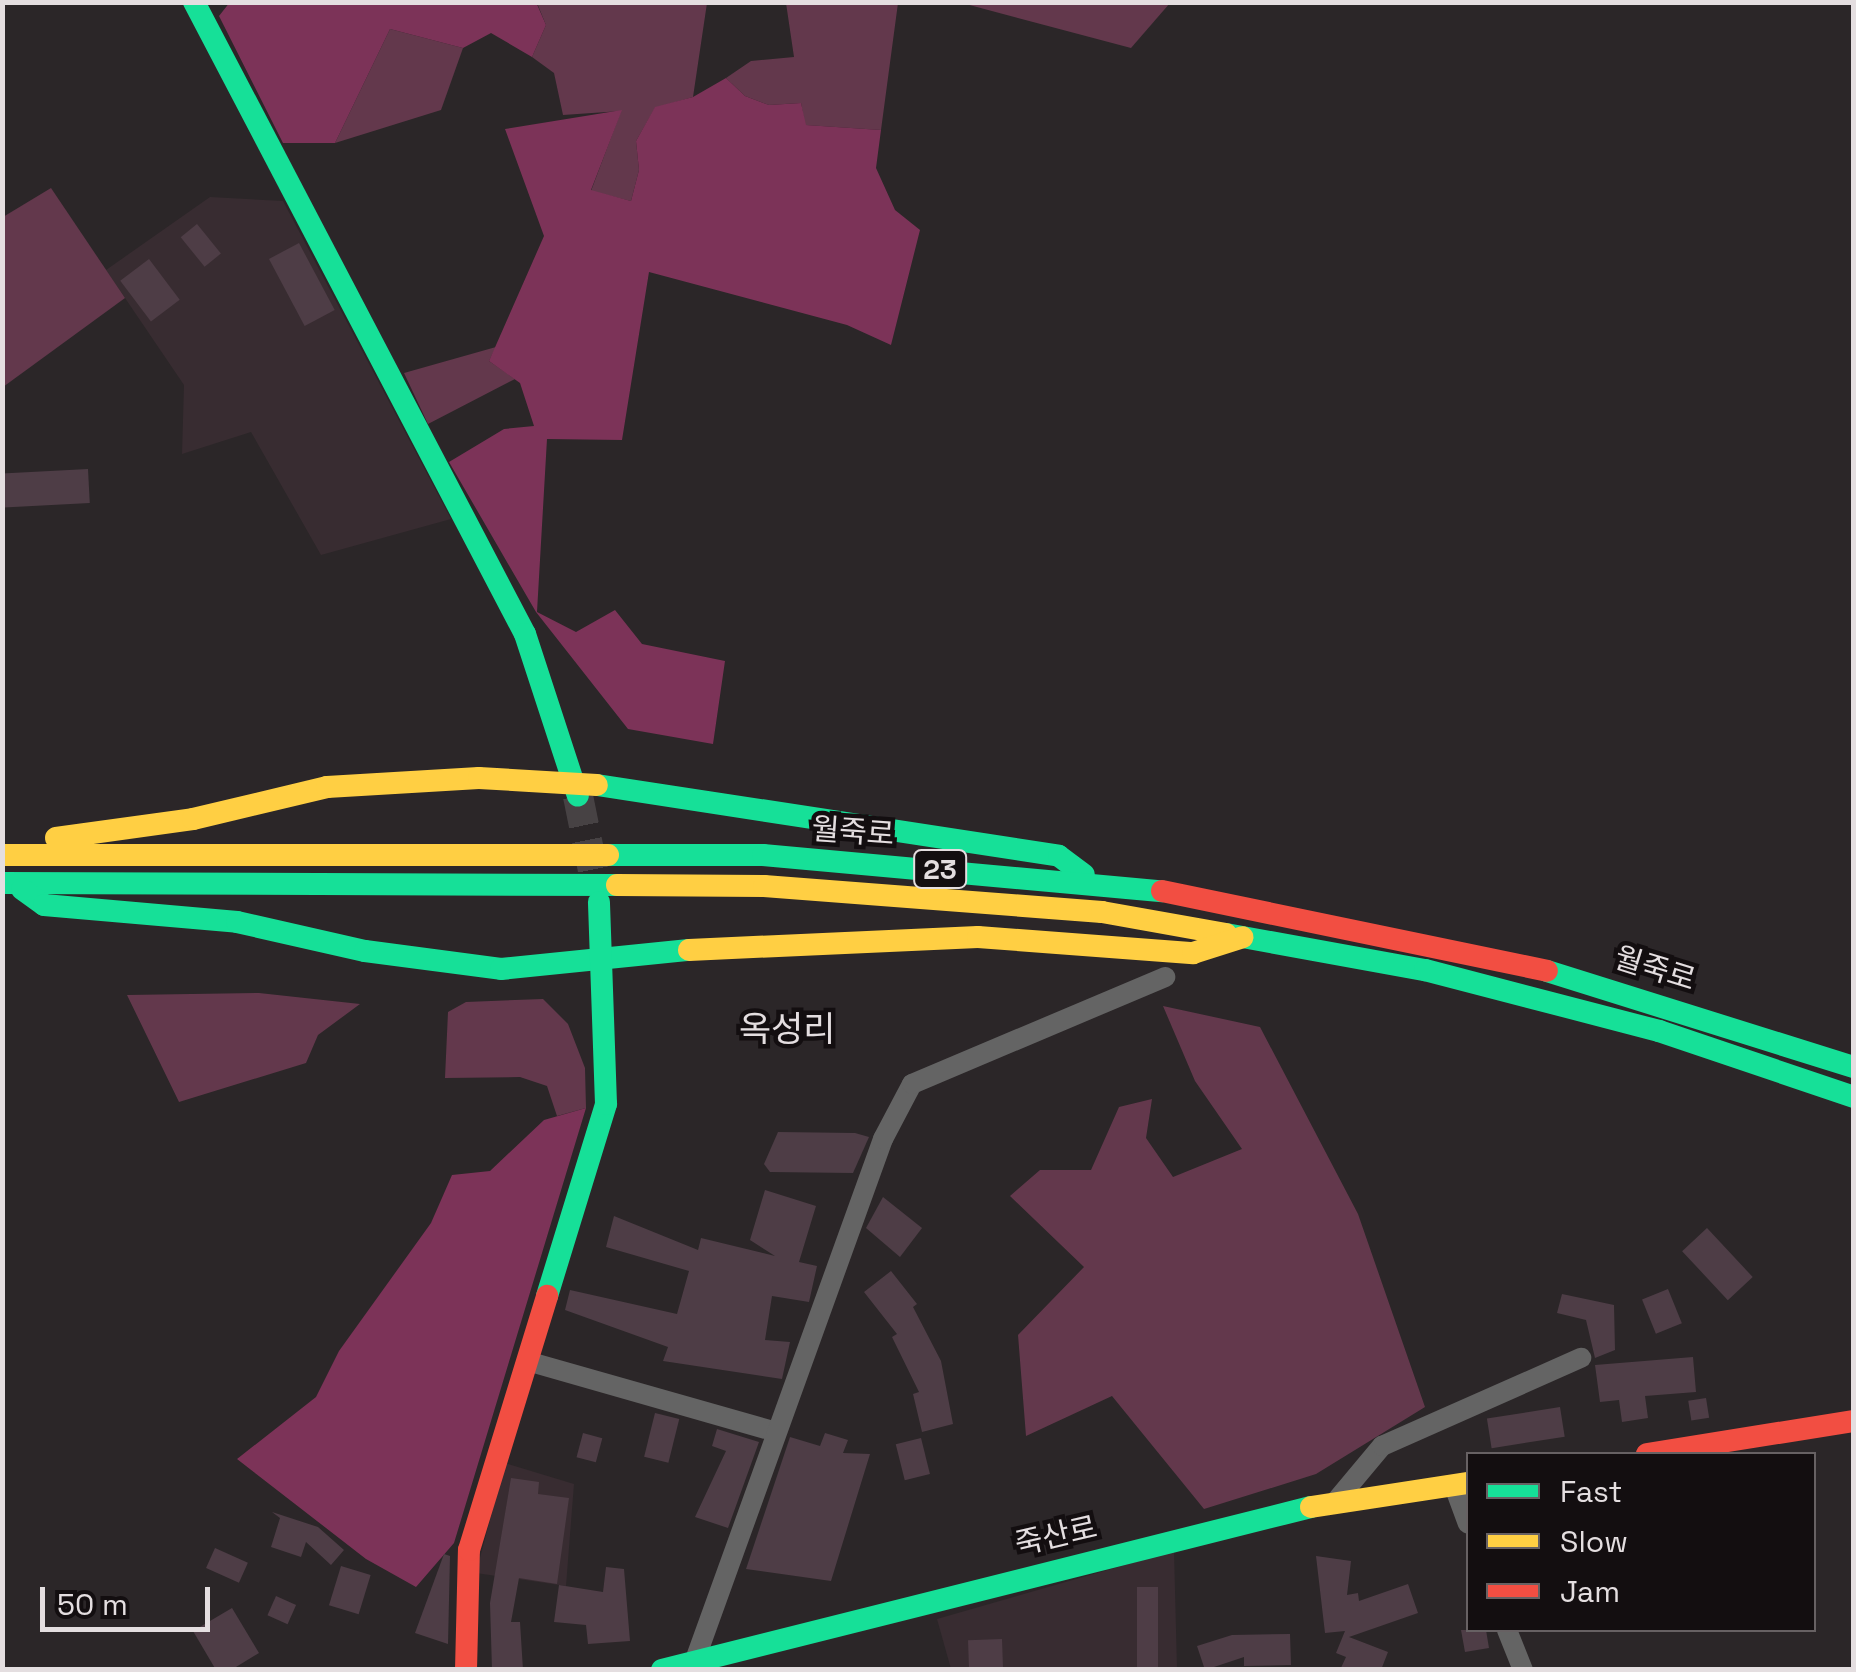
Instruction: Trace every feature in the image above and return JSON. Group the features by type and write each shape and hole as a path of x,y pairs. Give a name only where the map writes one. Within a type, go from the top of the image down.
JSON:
{"main road":[{"path":"194,2 525,634 575,788"},
{"path":"2,837 67,838 158,824 326,788 479,778 1060,856 1092,880"},
{"name":"월죽로","path":"2,855 763,855 1092,880 1227,900 1446,945 1634,993 1854,1067"},
{"path":"8,883 44,905 236,922 433,962 501,969 978,936 1193,953 1250,935"},
{"name":"월죽로","path":"8,883 764,886 941,896 1250,935 1425,970 1658,1030 1854,1098"},
{"path":"466,1670 468,1550 606,1104 598,960 600,902"},
{"path":"1660,1452 1854,1421"},
{"name":"죽산로","path":"662,1670 1336,1501 1461,1485"}],"street":[{"path":"695,1660 883,1139 912,1084 956,1060 1165,978"},
{"path":"1336,1501 1382,1446 1581,1358"},
{"path":"527,1361 776,1432"},
{"path":"1461,1485 1466,1513"},
{"path":"1508,1632 1523,1670"}],"shaded area":[{"path":"230,2 536,2 546,25 532,57 491,33 463,48 390,29 335,143 283,143 219,16"},
{"path":"537,3 707,3 693,97 655,108 636,141 639,170 631,201 591,191 621,111 563,115 554,73 532,57 546,25"},
{"path":"786,3 898,3 881,130 805,125 801,103 769,105 745,96 726,78 751,61 794,57"},
{"path":"962,3 1170,3 1131,48"},
{"path":"390,29 463,48 441,110 335,143"},
{"path":"726,78 745,96 769,105 801,103 806,125 881,130 876,168 895,210 920,230 891,345 847,325 649,272 622,440 547,439 537,612 576,632 615,610 642,644 725,661 713,744 628,729 536,612 449,462 504,429 534,426 520,383 489,361 544,236 505,129 622,110 591,190 631,201 639,170 636,141 655,107 693,97"},
{"path":"51,188 125,298 3,387 3,217"},
{"path":"210,197 283,201 451,519 321,555 251,432 182,454 184,385 106,270"},
{"path":"496,347 489,361 515,379 428,424 404,373"},
{"path":"259,993 360,1004 318,1035 306,1063 179,1102 127,995"},
{"path":"543,999 568,1024 585,1068 586,1108 557,1116 547,1086 520,1077 445,1078 448,1012 466,1002"},
{"path":"1163,1006 1260,1027 1358,1214 1425,1407 1316,1474 1204,1509 1112,1396 1026,1436 1018,1335 1084,1267 1010,1196 1040,1170 1091,1170 1119,1107 1152,1099 1146,1138 1173,1177 1242,1149 1195,1081"},
{"path":"586,1108 454,1543 416,1587 366,1559 237,1459 316,1397 339,1351 431,1223 452,1175 490,1171 544,1120"},
{"path":"505,1463 574,1484 566,1586 476,1573"},
{"path":"1174,1551 1177,1669 951,1669 937,1619"}],"building":[{"path":"197,224 221,254 205,267 181,237"},
{"path":"299,243 335,310 305,326 269,259"},
{"path":"149,259 180,300 151,321 120,281"},
{"path":"88,469 90,503 4,507 2,474"},
{"path":"778,1132 855,1133 869,1137 853,1173 770,1172 764,1164"},
{"path":"765,1190 816,1206 799,1262 817,1266 809,1302 772,1296 765,1340 790,1342 782,1379 663,1361 668,1347 565,1310 570,1290 677,1314 689,1271 606,1247 614,1216 698,1250 701,1238 775,1256 750,1240"},
{"path":"883,1197 922,1228 900,1257 866,1228"},
{"path":"1707,1228 1753,1277 1728,1300 1682,1251"},
{"path":"891,1271 917,1304 913,1307 941,1361 953,1424 922,1432 913,1394 919,1392 892,1337 897,1334 864,1292"},
{"path":"1668,1289 1682,1323 1656,1334 1642,1299"},
{"path":"1562,1294 1614,1305 1615,1350 1595,1358 1586,1320 1557,1313"},
{"path":"1693,1357 1696,1392 1645,1396 1648,1418 1622,1422 1619,1400 1600,1402 1595,1365"},
{"path":"1706,1398 1709,1418 1691,1421 1688,1401"},
{"path":"1560,1407 1565,1437 1492,1448 1487,1419"},
{"path":"655,1413 679,1419 668,1463 644,1457"},
{"path":"717,1429 759,1442 728,1528 695,1517 726,1451 712,1446"},
{"path":"583,1433 602,1438 596,1462 577,1457"},
{"path":"825,1433 848,1440 843,1453 870,1454 831,1581 746,1569 790,1437 820,1446"},
{"path":"921,1438 930,1474 905,1480 896,1444"},
{"path":"511,1478 539,1482 538,1494 569,1498 557,1584 519,1578 511,1622 520,1622 523,1670 492,1670 490,1603"},
{"path":"272,1512 318,1527 344,1550 331,1565 306,1542 301,1557 271,1547 280,1518"},
{"path":"215,1548 248,1563 239,1583 206,1568"},
{"path":"444,1554 450,1556 448,1644 415,1633"},
{"path":"1316,1556 1351,1561 1347,1595 1358,1593 1359,1601 1408,1584 1418,1613 1349,1637 1388,1652 1381,1670 1340,1670 1346,1657 1336,1653 1345,1631 1325,1633"},
{"path":"341,1566 371,1575 359,1614 329,1605"},
{"path":"606,1567 624,1569 630,1641 588,1644 586,1625 554,1622 559,1585 603,1592"},
{"path":"1137,1587 1158,1587 1158,1670 1137,1670"},
{"path":"276,1596 296,1605 288,1624 267,1615"},
{"path":"232,1608 259,1653 231,1670 216,1670 193,1631"},
{"path":"1461,1630 1486,1632 1489,1648 1465,1652"},
{"path":"1290,1634 1291,1665 1244,1666 1244,1657 1205,1670 1197,1646 1232,1635"},
{"path":"1002,1639 1003,1670 969,1670 968,1640"}],"tunnel":[{"path":"578,796 595,880"}],"traffic: fast":[{"path":"194,2 525,634 578,796"},
{"path":"597,785 1059,856 1084,875"},
{"path":"608,855 763,855 1162,891"},
{"path":"2,883 617,885"},
{"path":"22,889 44,905 237,922 365,951 501,969 689,950"},
{"path":"547,1296 606,1104 599,902"},
{"path":"1226,934 1425,970 1659,1031 1854,1097"},
{"path":"1547,971 1854,1067"},
{"path":"662,1670 1311,1507"}],"traffic: slow":[{"path":"56,838 193,819 327,787 479,778 597,785"},
{"path":"2,855 608,855"},
{"path":"617,885 764,886 1102,912 1226,934"},
{"path":"689,950 978,937 1193,953 1243,937"},
{"path":"1311,1507 1466,1483"}],"traffic: jam":[{"path":"1162,891 1547,971"},
{"path":"466,1670 469,1550 547,1296"},
{"path":"1660,1452 1854,1421"}],"district":[{"name":"옥성리","path":"787,1029"}]}
